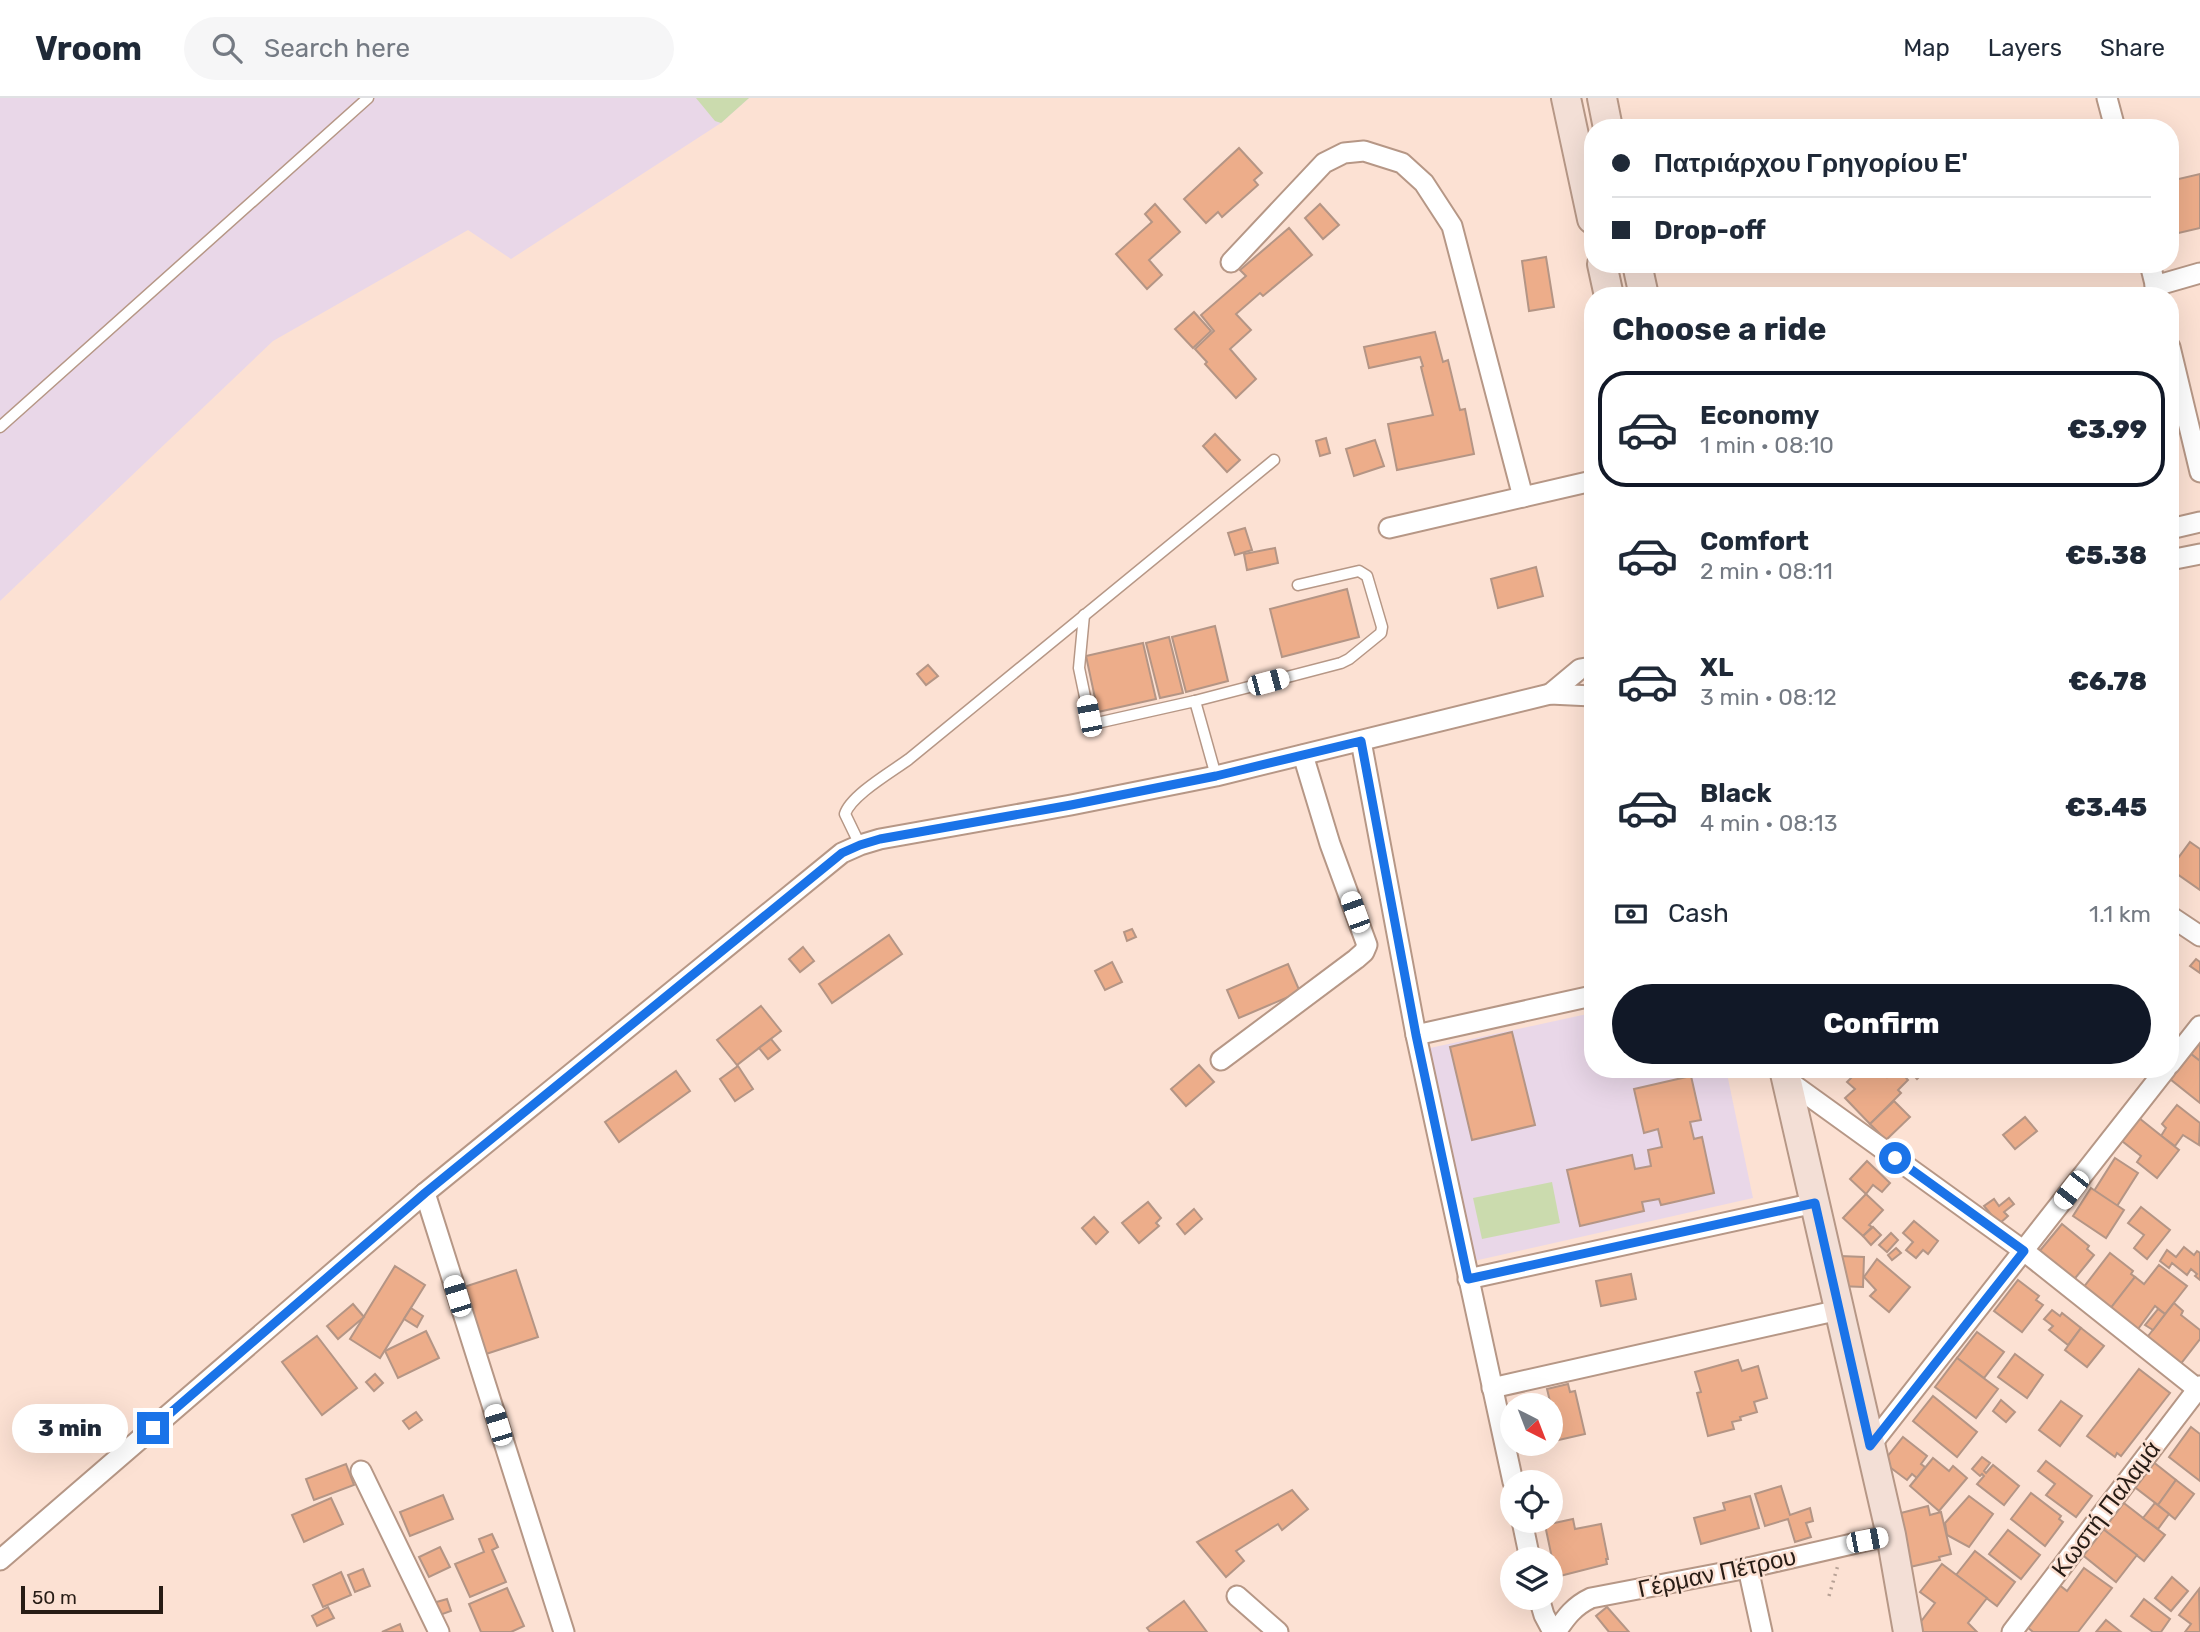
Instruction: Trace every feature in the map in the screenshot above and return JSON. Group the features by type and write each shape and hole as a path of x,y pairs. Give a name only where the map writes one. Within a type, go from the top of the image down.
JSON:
{"street":[{"path":"1566,98 1584,182"},
{"path":"1602,98 1606,119"},
{"path":"2107,98 2113,119"},
{"path":"1231,262 1324,163 1344,153 1364,151 1402,163 1424,183 1452,226 1523,497"},
{"path":"2167,287 2200,273"},
{"path":"2179,384 2200,472"},
{"path":"1389,528 1584,483"},
{"path":"2179,527 2200,522"},
{"path":"2179,558 2200,554"},
{"path":"1550,694 1584,668"},
{"path":"2,1554 425,1193 842,853 880,839 1216,776 1550,694 1584,696"},
{"path":"1361,741 1416,1035 1510,1470"},
{"path":"1221,1060 1356,959 1367,945 1330,845 1303,755"},
{"path":"2179,922 2200,936"},
{"path":"1416,1035 1584,998"},
{"path":"2179,1053 2200,1026"},
{"path":"1787,1078 1891,1535 1908,1632"},
{"path":"1790,1078 2024,1251 2199,1389"},
{"path":"1870,1446 2159,1078"},
{"path":"425,1193 564,1632"},
{"path":"1468,1279 1815,1203"},
{"path":"1492,1388 1839,1310"},
{"name":"Κωστή Παλαμά","path":"2012,1632 2199,1389"},
{"path":"361,1471 439,1632"},
{"name":"Γέρμαν Πέτρου","path":"1555,1632 1572,1610 1591,1598 1748,1568 1891,1535"},
{"path":"1748,1568 1762,1632"},
{"path":"1237,1596 1278,1632"},
{"path":"1543,1610 1555,1632"}],"lane":[{"path":"0,427 368,98"},
{"path":"860,845 845,814 848,806 1274,460"},
{"path":"1084,615 1079,668 1089,716 1097,723 1341,663 1381,632 1382,627 1364,573 1359,571 1298,585"},
{"path":"1195,701 1216,776"}],"path":[{"path":"1829,1596 1844,1545"}],"shaded area":[{"path":"0,98 749,98 721,123 511,259 468,230 273,341 0,601"},
{"path":"1584,1015 1584,1078 1728,1078 1753,1198 1474,1261 1430,1048"}],"green space":[{"path":"696,98 749,98 721,123 715,121"},
{"path":"1552,1182 1560,1223 1482,1239 1473,1198"}],"building":[{"path":"1239,148 1262,173 1254,180 1258,185 1222,217 1218,212 1206,223 1184,199"},
{"path":"2200,174 2200,228 2179,233 2179,179"},
{"path":"1155,204 1180,232 1149,260 1162,275 1147,289 1116,254 1152,222 1145,214"},
{"path":"1320,204 1339,225 1323,239 1305,218"},
{"path":"1289,228 1312,255 1263,296 1260,293 1236,314 1251,330 1230,349 1256,379 1236,398 1195,349 1214,331 1201,315 1246,276 1240,270"},
{"path":"1546,257 1554,307 1529,311 1522,261"},
{"path":"1194,312 1211,331 1193,348 1175,329"},
{"path":"1435,332 1443,362 1448,360 1460,410 1465,409 1474,454 1397,470 1388,424 1433,415 1421,367 1423,366 1420,357 1369,368 1364,347"},
{"path":"1215,434 1240,460 1227,472 1203,446"},
{"path":"1326,438 1330,453 1320,456 1316,441"},
{"path":"1375,440 1384,466 1354,476 1346,449"},
{"path":"1245,528 1252,550 1235,555 1228,533"},
{"path":"1275,548 1278,563 1247,570 1244,554"},
{"path":"1536,567 1543,596 1498,608 1491,579"},
{"path":"1347,589 1359,637 1282,657 1270,609"},
{"path":"1215,626 1228,681 1186,692 1172,637"},
{"path":"1169,637 1183,693 1160,698 1146,643"},
{"path":"1143,643 1156,699 1098,712 1086,656"},
{"path":"928,665 938,676 926,685 917,674"},
{"path":"2190,842 2200,849 2200,890 2179,875 2179,857"},
{"path":"1132,929 1136,937 1127,941 1124,932"},
{"path":"889,935 902,954 832,1003 819,984"},
{"path":"803,947 814,961 800,972 789,959"},
{"path":"2196,959 2200,962 2200,973 2190,966"},
{"path":"1112,962 1122,982 1105,990 1095,971"},
{"path":"1288,964 1300,992 1239,1018 1227,990"},
{"path":"761,1006 781,1031 737,1065 717,1040"},
{"path":"1512,1032 1535,1125 1472,1140 1450,1047"},
{"path":"771,1039 780,1050 768,1059 759,1048"},
{"path":"2200,1042 2200,1061 2191,1054"},
{"path":"2191,1054 2200,1061 2200,1103 2170,1079 2179,1078 2179,1068"},
{"path":"1199,1065 1214,1082 1186,1106 1171,1089"},
{"path":"738,1066 753,1089 735,1101 720,1079"},
{"path":"676,1071 690,1091 619,1142 605,1122"},
{"path":"1691,1078 1701,1120 1690,1122 1694,1139 1702,1137 1714,1193 1661,1205 1659,1199 1642,1202 1644,1211 1580,1226 1567,1170 1632,1155 1635,1169 1651,1166 1648,1150 1662,1147 1658,1129 1644,1133 1634,1089"},
{"path":"1851,1078 1908,1080 1898,1090 1901,1093 1870,1124 1845,1098 1855,1089 1847,1082"},
{"path":"1894,1101 1910,1117 1886,1140 1870,1124"},
{"path":"2177,1105 2200,1123 2199,1145 2183,1135 2175,1146 2161,1136 2166,1128 2162,1124"},
{"path":"2025,1117 2037,1131 2015,1149 2003,1135"},
{"path":"2139,1118 2179,1150 2157,1178 2137,1162 2141,1156 2122,1141"},
{"path":"2115,1158 2138,1173 2117,1206 2094,1191"},
{"path":"1867,1161 1890,1183 1882,1192 1873,1185 1866,1194 1850,1179"},
{"path":"2091,1188 2124,1210 2106,1238 2073,1216"},
{"path":"1866,1194 1883,1210 1863,1236 1843,1218"},
{"path":"2009,1198 2014,1204 2004,1212 2008,1216 1999,1224 1984,1206 1994,1199 1999,1206"},
{"path":"1148,1202 1161,1218 1156,1223 1159,1226 1139,1243 1122,1223"},
{"path":"2141,1207 2170,1230 2147,1259 2134,1248 2144,1235 2128,1223"},
{"path":"1194,1209 1202,1219 1185,1234 1177,1224"},
{"path":"1094,1217 1108,1232 1096,1244 1082,1228"},
{"path":"1914,1221 1938,1241 1928,1254 1923,1250 1916,1258 1906,1250 1913,1242 1903,1233"},
{"path":"2062,1224 2089,1246 2087,1249 2094,1255 2072,1282 2038,1253"},
{"path":"1873,1227 1881,1235 1871,1245 1863,1236"},
{"path":"1891,1233 1898,1240 1887,1252 1879,1245"},
{"path":"2184,1247 2194,1255 2197,1251 2200,1253 2200,1280 2191,1269 2187,1275 2172,1263 2169,1268 2160,1261 2167,1250 2176,1257"},
{"path":"1896,1248 1901,1253 1892,1260 1888,1255"},
{"path":"2110,1253 2133,1271 2131,1274 2135,1277 2110,1309 2083,1288"},
{"path":"1840,1256 1864,1257 1863,1287 1839,1286"},
{"path":"1877,1259 1910,1287 1889,1312 1870,1296 1876,1290 1864,1277"},
{"path":"2159,1265 2187,1286 2165,1314 2155,1306 2138,1329 2110,1309 2135,1277 2144,1284"},
{"path":"395,1266 425,1285 380,1358 350,1339"},
{"path":"516,1270 538,1337 480,1356 458,1289"},
{"path":"1631,1274 1636,1299 1601,1306 1596,1281"},
{"path":"2018,1280 2039,1296 2036,1300 2043,1305 2022,1332 1994,1311"},
{"path":"2174,1303 2183,1311 2181,1315 2200,1330 2200,1339 2179,1366 2145,1340"},
{"path":"353,1304 364,1317 338,1339 327,1326"},
{"path":"411,1308 423,1316 417,1327 404,1319"},
{"path":"2158,1309 2165,1314 2153,1330 2145,1325"},
{"path":"2052,1310 2060,1316 2062,1313 2081,1328 2068,1345 2049,1330 2053,1326 2044,1319"},
{"path":"2081,1328 2104,1346 2087,1367 2065,1350"},
{"path":"426,1331 439,1358 398,1378 385,1351"},
{"path":"1977,1332 2004,1352 1984,1378 1957,1358"},
{"path":"317,1336 357,1388 322,1415 282,1362"},
{"path":"2015,1354 2043,1375 2027,1398 1998,1377"},
{"path":"1957,1358 1998,1389 1976,1418 1935,1387"},
{"path":"1738,1360 1742,1371 1758,1366 1767,1398 1754,1402 1757,1412 1732,1422 1734,1429 1708,1436 1697,1393 1701,1392 1695,1372"},
{"path":"2139,1369 2170,1393 2121,1456 2117,1453 2115,1457 2087,1436"},
{"path":"375,1374 383,1383 374,1391 366,1382"},
{"path":"1568,1384 1570,1392 1575,1391 1585,1434 1563,1439 1563,1393 1548,1393 1547,1389"},
{"path":"1933,1396 1977,1432 1957,1457 1913,1421"},
{"path":"2001,1400 2015,1412 2006,1422 1993,1411"},
{"path":"2061,1401 2082,1416 2060,1446 2039,1430"},
{"path":"416,1412 422,1420 409,1429 403,1421"},
{"path":"2191,1427 2200,1434 2200,1481 2169,1457"},
{"path":"1903,1437 1927,1456 1921,1464 1925,1467 1917,1478 1912,1474 1907,1480 1883,1462"},
{"path":"1982,1457 1990,1463 1984,1471 1986,1473 1993,1465 2019,1486 2004,1505 1977,1484 1984,1476 1972,1469"},
{"path":"1933,1458 1949,1471 1953,1466 1967,1478 1939,1511 1910,1486"},
{"path":"2046,1461 2092,1496 2076,1517 2046,1495 2055,1484 2038,1471"},
{"path":"2152,1461 2176,1480 2158,1505 2132,1485"},
{"path":"346,1464 354,1485 314,1500 306,1479"},
{"path":"2176,1480 2194,1494 2175,1519 2158,1505"},
{"path":"1781,1486 1790,1515 1810,1508 1813,1521 1806,1523 1811,1537 1795,1542 1788,1519 1765,1526 1755,1494"},
{"path":"1292,1490 1308,1509 1282,1530 1278,1524 1236,1551 1244,1561 1226,1577 1197,1542"},
{"path":"2031,1493 2061,1516 2059,1519 2063,1522 2045,1546 2011,1519"},
{"path":"443,1495 453,1519 410,1536 400,1512"},
{"path":"1750,1496 1759,1528 1701,1544 1694,1518 1725,1510 1723,1503"},
{"path":"1969,1496 1993,1514 1969,1547 1947,1535 1945,1523"},
{"path":"331,1498 343,1524 304,1542 292,1515"},
{"path":"2120,1500 2165,1535 2144,1561 2099,1526"},
{"path":"2155,1503 2169,1514 2158,1529 2143,1518"},
{"path":"1928,1506 1930,1515 1941,1512 1951,1554 1939,1557 1940,1560 1910,1567 1897,1514"},
{"path":"1573,1519 1575,1529 1601,1524 1607,1564 1563,1575 1563,1547 1550,1547 1547,1533 1563,1533 1563,1521"},
{"path":"2099,1526 2137,1555 2116,1582 2079,1552"},
{"path":"2008,1530 2040,1555 2021,1579 1989,1554"},
{"path":"492,1534 498,1547 492,1550 506,1582 470,1597 455,1564 484,1552 479,1539"},
{"path":"440,1547 450,1567 429,1577 419,1557"},
{"path":"1975,1551 2015,1582 1997,1606 1956,1575"},
{"path":"1942,1564 1987,1598 1968,1623 1977,1632 1913,1632 1935,1603 1920,1592"},
{"path":"2084,1568 2112,1588 2078,1632 2033,1632 2026,1626 2058,1584 2067,1591"},
{"path":"363,1569 370,1586 355,1592 348,1575"},
{"path":"341,1572 351,1595 323,1607 313,1585"},
{"path":"2172,1577 2188,1591 2171,1611 2155,1598"},
{"path":"507,1588 524,1626 511,1632 481,1632 469,1604"},
{"path":"2199,1589 2200,1632 2185,1632 2191,1624 2179,1615"},
{"path":"447,1599 451,1611 437,1616 433,1603"},
{"path":"2144,1599 2170,1619 2161,1632 2153,1632 2131,1616"},
{"path":"1184,1601 1207,1632 1150,1632 1147,1628"},
{"path":"328,1607 334,1618 317,1626 312,1616"},
{"path":"1607,1607 1629,1632 1609,1632 1596,1616"},
{"path":"2106,1620 2121,1632 2096,1632"},
{"path":"400,1624 403,1632 382,1632"}],"route":[{"path":"153,1428 425,1193 842,853 880,839 1216,776 1361,741 1416,1035 1468,1279 1815,1203 1870,1446 2024,1251 1895,1158"}]}
